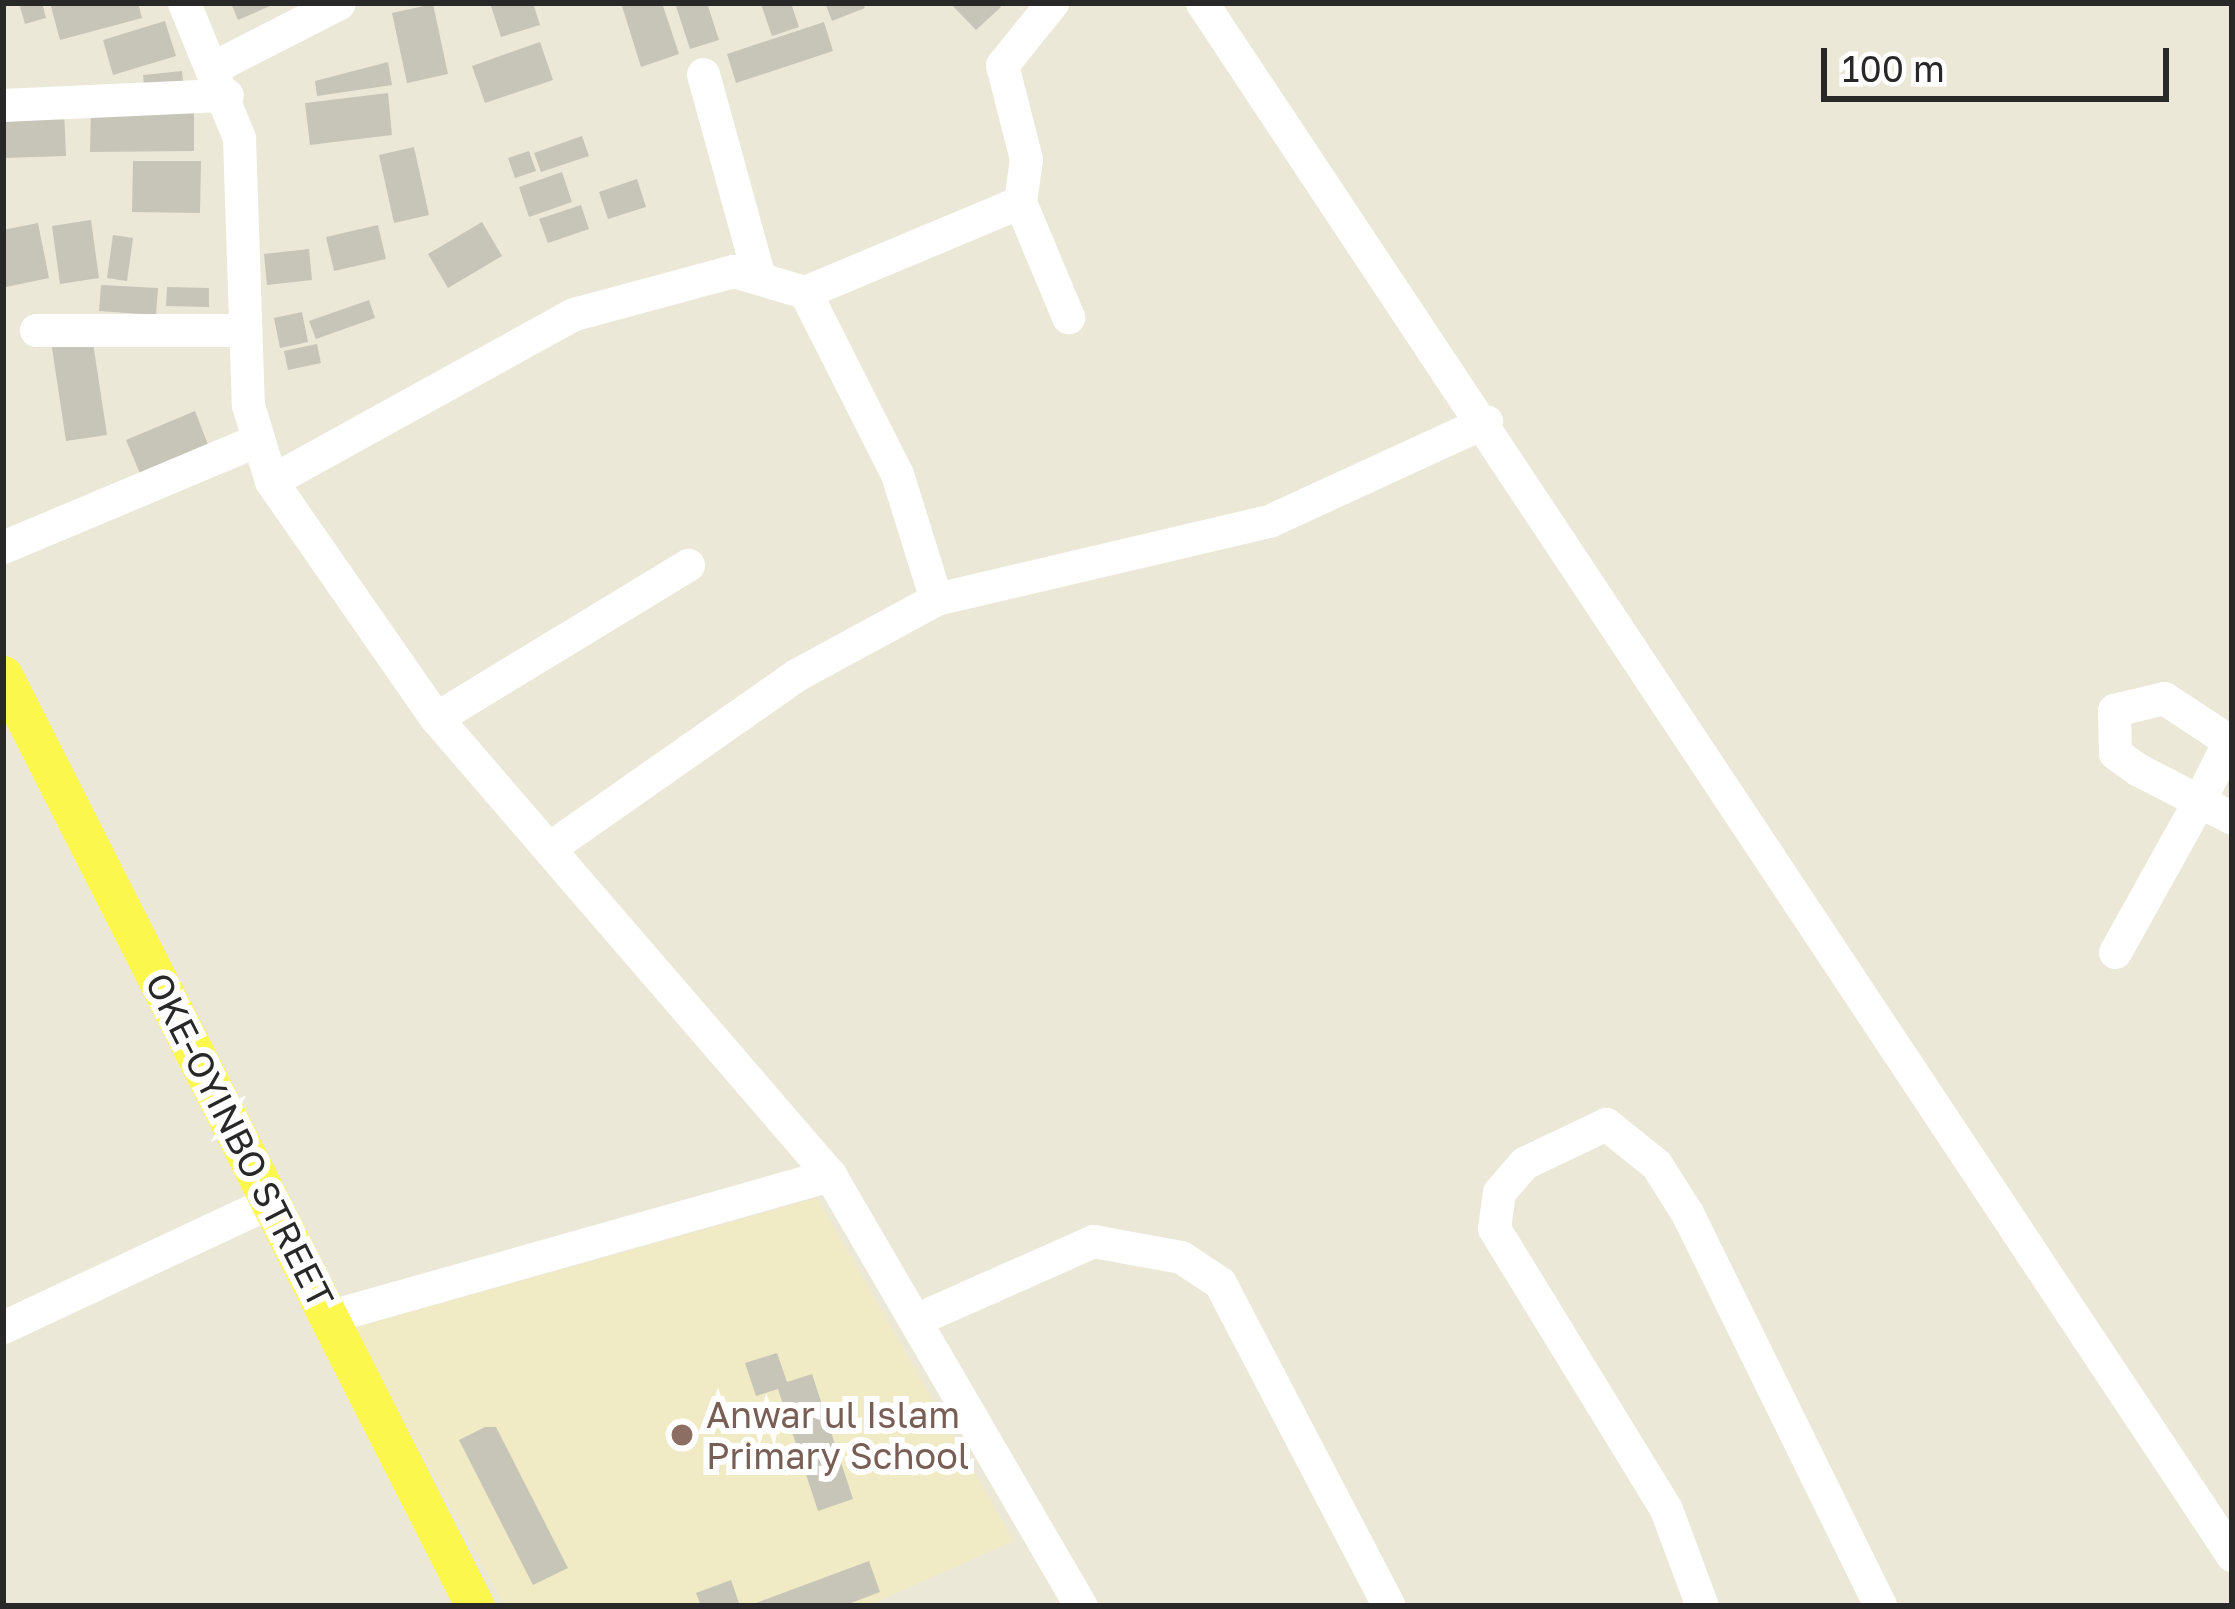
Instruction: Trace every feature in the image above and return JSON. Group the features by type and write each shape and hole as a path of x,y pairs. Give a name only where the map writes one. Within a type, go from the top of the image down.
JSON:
{"main road":[{"name":"OKE-OYINBO STREET","path":"3,675 475,1606"}],"street":[{"path":"184,3 221,81 244,177 243,330 255,441 271,481 436,718 552,846 830,1175 1081,1606"},
{"path":"3,105 221,81 339,3"},
{"path":"1052,3 1002,65 1026,159 1020,202 1068,317"},
{"path":"1202,3 1486,422 2232,1555"},
{"path":"703,74 757,270"},
{"path":"805,292 1020,202"},
{"path":"271,481 574,314 757,270 805,292 897,474 936,599"},
{"path":"36,330 243,330"},
{"path":"552,846 796,675 936,599 1269,520 1486,422"},
{"path":"3,548 255,441"},
{"path":"436,718 688,566"},
{"path":"2115,952 2199,801 2232,818"},
{"path":"1702,1606 1666,1509 1494,1228 1499,1192 1524,1163 1606,1124 1656,1164 1687,1214 1880,1606"},
{"path":"331,1316 830,1175"},
{"path":"3,1327 272,1201"},
{"path":"915,1320 1093,1241 1181,1257 1220,1283 1390,1606"}],"shaded area":[{"name":"Anwar ul Islam Primary School","path":"817,1198 1014,1541 867,1606 504,1606 354,1328"}],"building":[{"path":"19,3 42,3 46,18 25,24"},
{"path":"50,3 138,3 142,18 60,40"},
{"path":"231,3 277,3 238,20"},
{"path":"490,3 533,3 540,25 501,37"},
{"path":"606,3 662,3 679,54 641,67 622,6"},
{"path":"675,3 707,3 719,40 690,49"},
{"path":"791,3 799,27 772,36 761,4"},
{"path":"825,3 863,3 865,8 832,21"},
{"path":"950,3 998,3 1001,7 976,30"},
{"path":"433,4 448,74 407,83 392,13"},
{"path":"165,21 176,56 113,75 103,40"},
{"path":"824,22 833,51 736,83 727,54"},
{"path":"540,42 553,80 485,103 472,66"},
{"path":"388,62 392,85 317,96 315,81"},
{"path":"182,71 184,91 145,95 143,75"},
{"path":"388,93 392,135 310,145 305,103"},
{"path":"91,108 194,108 194,151 90,152"},
{"path":"64,110 66,156 3,158 3,112"},
{"path":"582,136 589,156 541,172 534,153"},
{"path":"414,147 429,215 394,223 379,155"},
{"path":"529,151 536,171 515,178 508,158"},
{"path":"133,161 201,161 200,213 132,212"},
{"path":"562,172 572,202 529,217 519,187"},
{"path":"637,179 646,207 608,219 599,192"},
{"path":"581,205 589,229 548,243 539,219"},
{"path":"91,220 99,278 60,284 52,226"},
{"path":"482,222 502,256 448,288 428,254"},
{"path":"38,223 49,278 6,287 3,230"},
{"path":"378,225 386,259 334,271 326,237"},
{"path":"113,235 133,238 127,281 107,278"},
{"path":"309,249 312,280 267,285 264,254"},
{"path":"101,285 158,288 156,315 99,311"},
{"path":"167,287 209,288 209,307 166,306"},
{"path":"369,300 375,318 316,339 309,321"},
{"path":"302,312 308,342 280,348 274,318"},
{"path":"92,336 107,435 66,441 51,341"},
{"path":"317,344 321,363 288,370 284,351"},
{"path":"195,411 209,447 141,476 126,440"},
{"path":"777,1353 787,1382 812,1374 853,1499 818,1511 778,1389 756,1396 745,1363"},
{"path":"485,1427 496,1427 568,1568 533,1585 459,1440"},
{"path":"869,1561 880,1592 843,1606 748,1606"},
{"path":"731,1580 740,1606 701,1606 696,1593"}],"place":[{"name":"Anwar ul Islam Primary School","path":"682,1435"}]}
